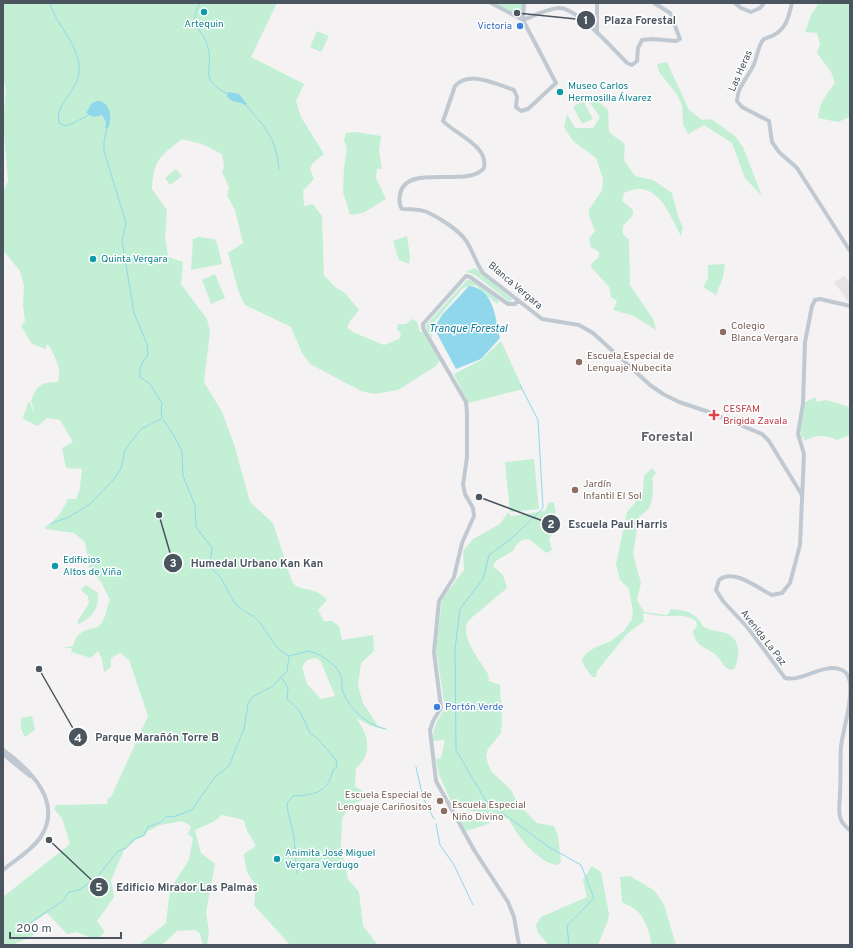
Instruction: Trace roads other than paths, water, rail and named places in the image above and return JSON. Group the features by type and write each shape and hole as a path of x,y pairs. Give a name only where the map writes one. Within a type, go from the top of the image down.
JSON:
{"street":[{"path":"491,3 523,20 554,9 563,8 585,22 627,63 635,65 639,45 642,40 652,39 676,42 680,39 670,13 654,3"},
{"path":"523,20 524,3"},
{"path":"597,3 597,33"},
{"path":"735,3 741,8 751,12 760,8 764,3"},
{"name":"Las Heras","path":"792,3 787,22 784,27 778,33 762,41 754,64 737,95 740,105 769,121 772,142 797,168 850,251"},
{"name":"Blanca Vergara","path":"523,20 556,80 555,85 528,109 522,111 516,109 518,97 514,90 474,78 466,78 459,82 455,86 443,121 481,152 485,161 484,168 479,173 466,176 415,179 407,182 401,190 400,206 402,209 416,209 427,212 455,230 466,241 483,272 542,319 579,325 593,333 650,385 679,402 709,412 758,432 766,438 802,495"},
{"path":"518,301 515,304 508,304 470,277 466,276 423,324 423,328 466,402 467,457 463,485 465,494 473,508 474,516 462,543 454,577 439,601 434,652 441,708 433,721 430,730 434,774 440,790 474,850 508,902 514,917 519,945"},
{"path":"802,495 804,454 798,434 803,403 805,342 812,306 815,300 820,299 850,306"},
{"name":"Avenida La Paz","path":"802,495 800,545 795,567 787,589 779,595 772,595 738,577 729,576 719,580 716,590 723,601 748,628 785,678 793,678 830,669 840,669 846,672 849,677 848,703 840,761 840,794 838,810 841,822 850,830"},
{"path":"3,750 28,770 46,799 50,811 47,823 34,846 3,870"},
{"path":"3,754 35,780"}],"water":[{"path":"228,92 239,94 247,104 245,105 232,101 227,97"},
{"path":"97,101 108,107 110,119 108,128 105,128 106,122 102,115 93,117 86,113 92,103"},
{"name":"Tranque Forestal","path":"469,286 478,288 489,299 495,314 500,338 481,359 456,369 434,328 442,315"}],"waterway":[{"path":"50,3 53,12 73,46 79,64 77,81 59,112 58,118 60,124 67,126 89,115"},
{"path":"200,3 195,17 197,27 206,41 208,48 210,79 213,84 229,95"},
{"path":"245,104 264,126 272,140 279,169"},
{"path":"107,128 104,151 126,223 122,241 134,313 147,344 148,355 141,365 140,377 149,383 162,403 162,418 182,451 183,476 195,505 196,527 212,548 210,568 222,579 235,603 256,619 275,645 289,656"},
{"path":"520,385 538,420 543,508 512,538 489,555 483,579 460,609 455,649 456,750 486,801 549,847 581,865 594,898 567,926 569,945"},
{"path":"50,524 69,517 90,504 114,479 121,469 125,450 141,429 161,419"},
{"path":"290,656 308,651 322,656 331,662 341,676 343,692 350,705 360,716 373,724 386,729"},
{"path":"22,928 63,901 69,892 79,890 97,877 118,851 126,848 134,839 143,836 148,827 161,822 167,816 173,817 192,810 215,777 229,766 244,729 248,704 252,697 273,686 287,671 289,657"},
{"path":"282,678 288,688 287,699 299,710 310,733 319,740 336,760 337,767 333,770 331,778 324,788 307,795 293,796 288,802 287,807 294,837 297,874"},
{"path":"416,767 423,798 434,819"},
{"path":"436,824 440,845 454,865 473,905"}],"place":[{"name":"Artequin","path":"204,12"},
{"name":"Plaza Forestal","path":"517,13"},
{"name":"Victoria","path":"520,26"},
{"name":"Museo Carlos Hermosilla Álvarez","path":"560,92"},
{"name":"Quinta Vergara","path":"93,259"},
{"name":"Colegio Blanca Vergara","path":"723,332"},
{"name":"Escuela Especial de Lenguaje Nubecita","path":"579,362"},
{"name":"CESFAM Brigida Zavala","path":"714,415"},
{"name":"Jardín Infantil El Sol","path":"575,490"},
{"name":"Escuela Paul Harris","path":"479,497"},
{"name":"Humedal Urbano Kan Kan","path":"159,515"},
{"name":"Edificios Altos de Viña","path":"55,566"},
{"name":"Parque Marañón Torre B","path":"39,669"},
{"name":"Portón Verde","path":"437,707"},
{"name":"Escuela Especial de Lenguaje Cariñositos","path":"440,801"},
{"name":"Escuela Especial Niño Divino","path":"444,811"},
{"name":"Edificio Mirador Las Palmas","path":"49,840"},
{"name":"Animita José Miguel Vergara Verdugo","path":"277,859"}],"district":[{"name":"Forestal","path":"667,437"}]}
